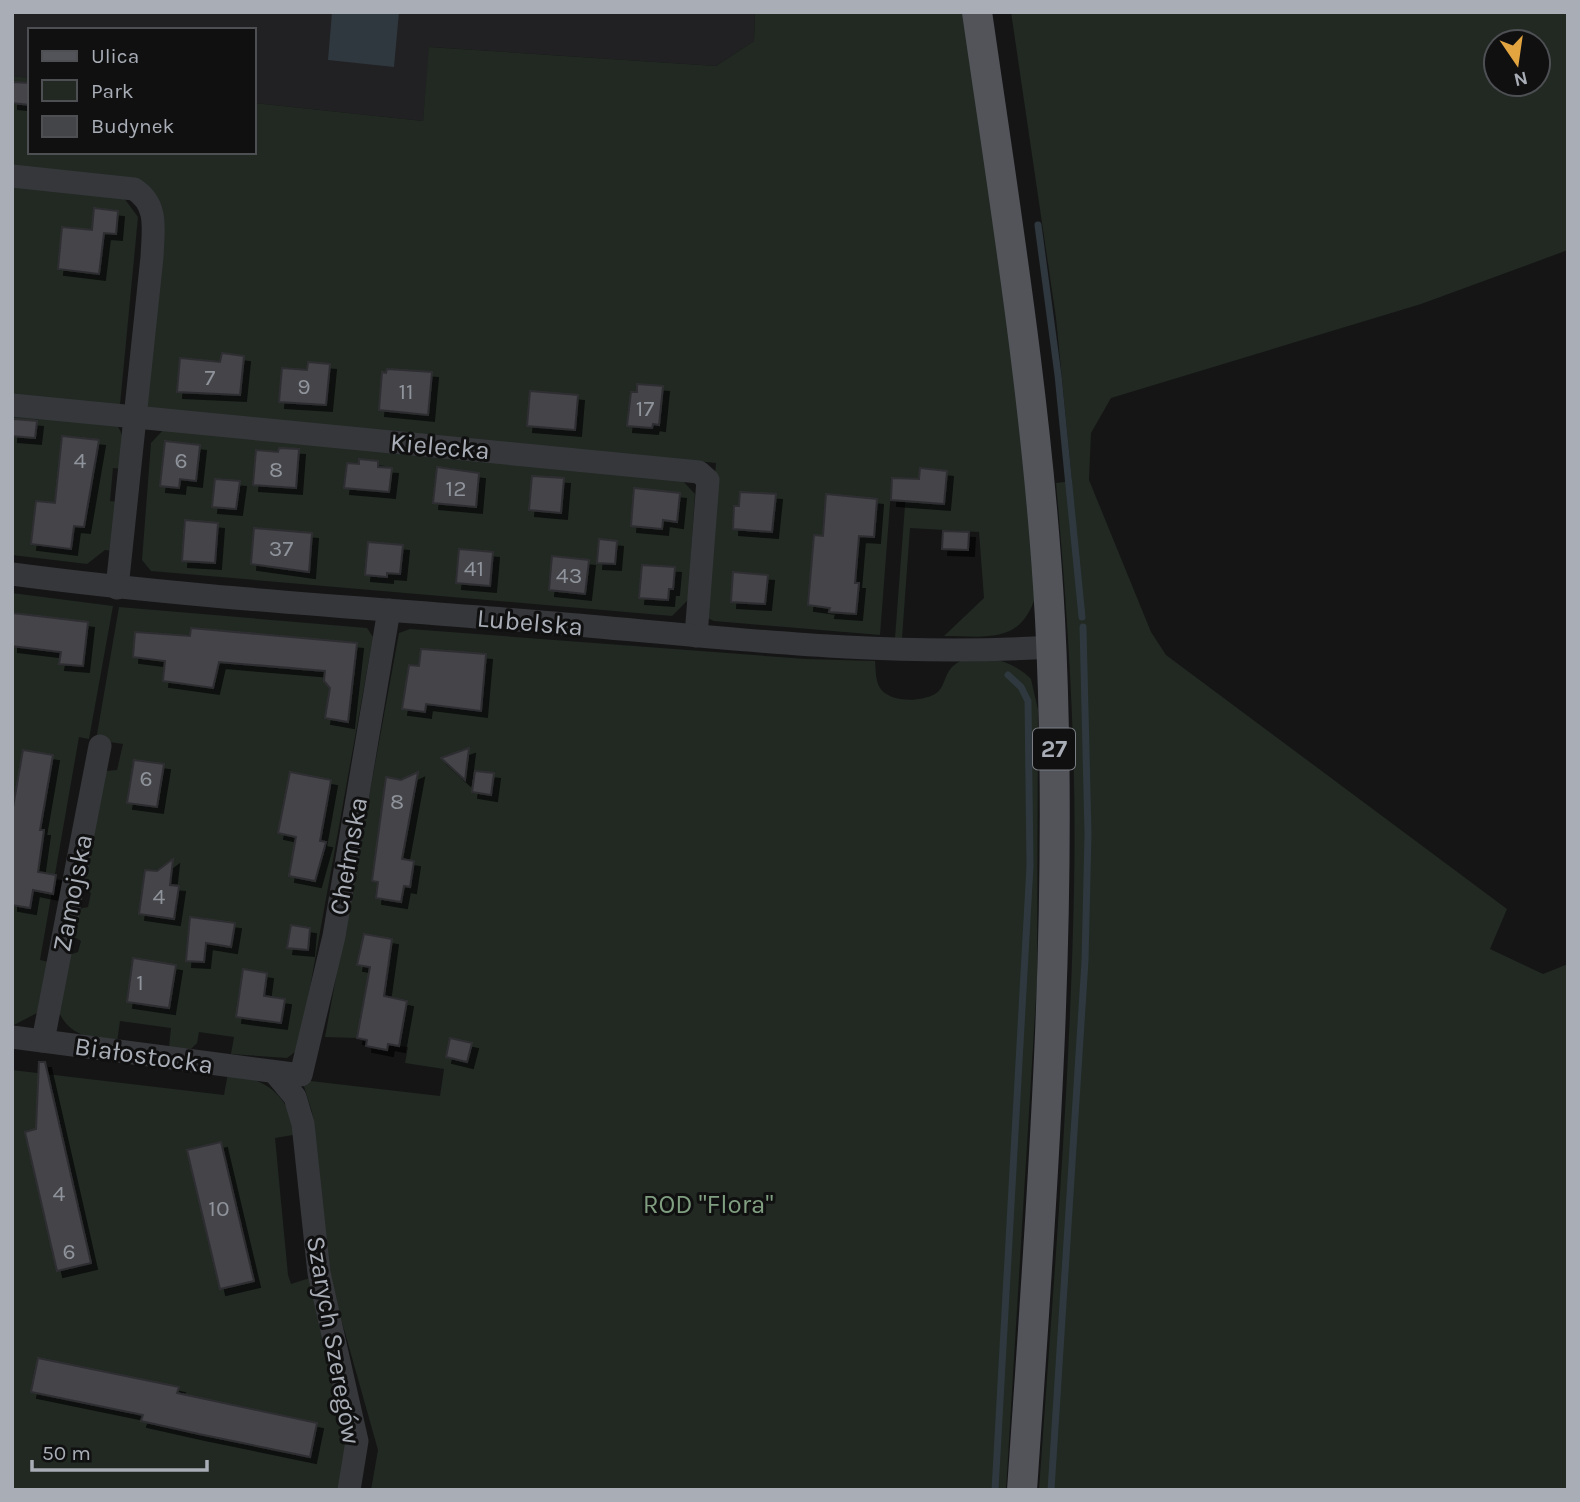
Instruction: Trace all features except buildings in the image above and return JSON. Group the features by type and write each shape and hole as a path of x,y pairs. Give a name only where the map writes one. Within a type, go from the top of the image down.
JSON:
{"main road":[{"name":"27","path":"977,12 1033,422 1050,646 1056,858 1049,1056 1022,1490"}],"street":[{"path":"12,176 134,189 148,200 154,222 117,587"},
{"name":"Kielecka","path":"12,405 699,472 708,480 696,636"},
{"name":"Lubelska","path":"12,574 117,587 888,650 1050,646"},
{"name":"Chełmska","path":"275,1073 301,1075 310,1041 334,936 389,610"},
{"name":"Zamojska","path":"43,1041 100,746"},
{"name":"Białostocka","path":"12,1037 275,1073"},
{"name":"Szarych Szeregów","path":"275,1073 295,1097 303,1124 319,1273 357,1441 349,1490"}],"shaded area":[{"path":"12,12 755,12 754,41 716,66 430,47 423,121 256,103 256,28 28,28 28,78 12,76"},
{"path":"332,12 399,12 394,67 328,60"}],"green space":[{"path":"755,12 964,12 1020,417 1036,595 1030,611 1012,630 988,636 944,636 984,598 979,532 910,528 902,638 895,638 907,479 892,478 880,635 714,621 703,616 716,463 141,407 152,199 12,169 12,76 28,78 28,154 256,154 256,103 423,121 429,47 716,66 754,41"},
{"path":"1011,12 1568,12 1568,250 1421,304 1111,398 1091,433 1089,480 1151,632 1166,655 1507,909 1490,949 1543,974 1568,964 1568,1490 1039,1490 1065,1114 1074,889 1071,686 1056,483 1072,481 1056,318"},
{"path":"12,185 121,194 138,217 120,405 12,396"},
{"path":"12,412 115,423 119,428 123,439 122,469 113,468 110,501 118,502 113,551 105,550 87,564 12,555"},
{"path":"164,429 682,480 695,494 688,600 672,616 151,571 142,560 151,443"},
{"path":"12,593 113,606 89,739 79,737 40,960 49,962 37,1013 12,1026"},
{"path":"119,607 367,628 373,637 299,1049 287,1058 231,1054 234,1037 199,1032 197,1043 191,1049 169,1047 171,1028 120,1021 117,1042 99,1039 75,1031 68,1026 58,1010 69,955 78,952 81,941 72,936 78,909 88,907 91,893 82,887 106,771 117,770 123,744 96,740"},
{"name":"ROD \"Flora\"","path":"410,629 806,659 875,661 876,678 880,688 891,696 906,700 922,699 935,694 952,667 971,658 982,657 1004,662 1024,672 1031,679 1038,710 1037,981 1006,1490 371,1490 378,1450 329,1276 312,1112 302,1080 440,1096 444,1069 405,1063 408,1047 399,1046 407,1000 365,992 357,1038 325,1037 399,633"},
{"path":"12,1070 224,1095 228,1073 255,1080 274,1091 281,1099 299,1134 275,1138 288,1275 291,1284 313,1277 351,1436 341,1490 12,1490"}],"waterway":[{"path":"1038,225 1058,375 1082,617"},
{"path":"1051,1490 1085,961 1088,834 1083,627"},
{"path":"995,1490 1030,866 1028,701 1021,687 1008,675"}]}
